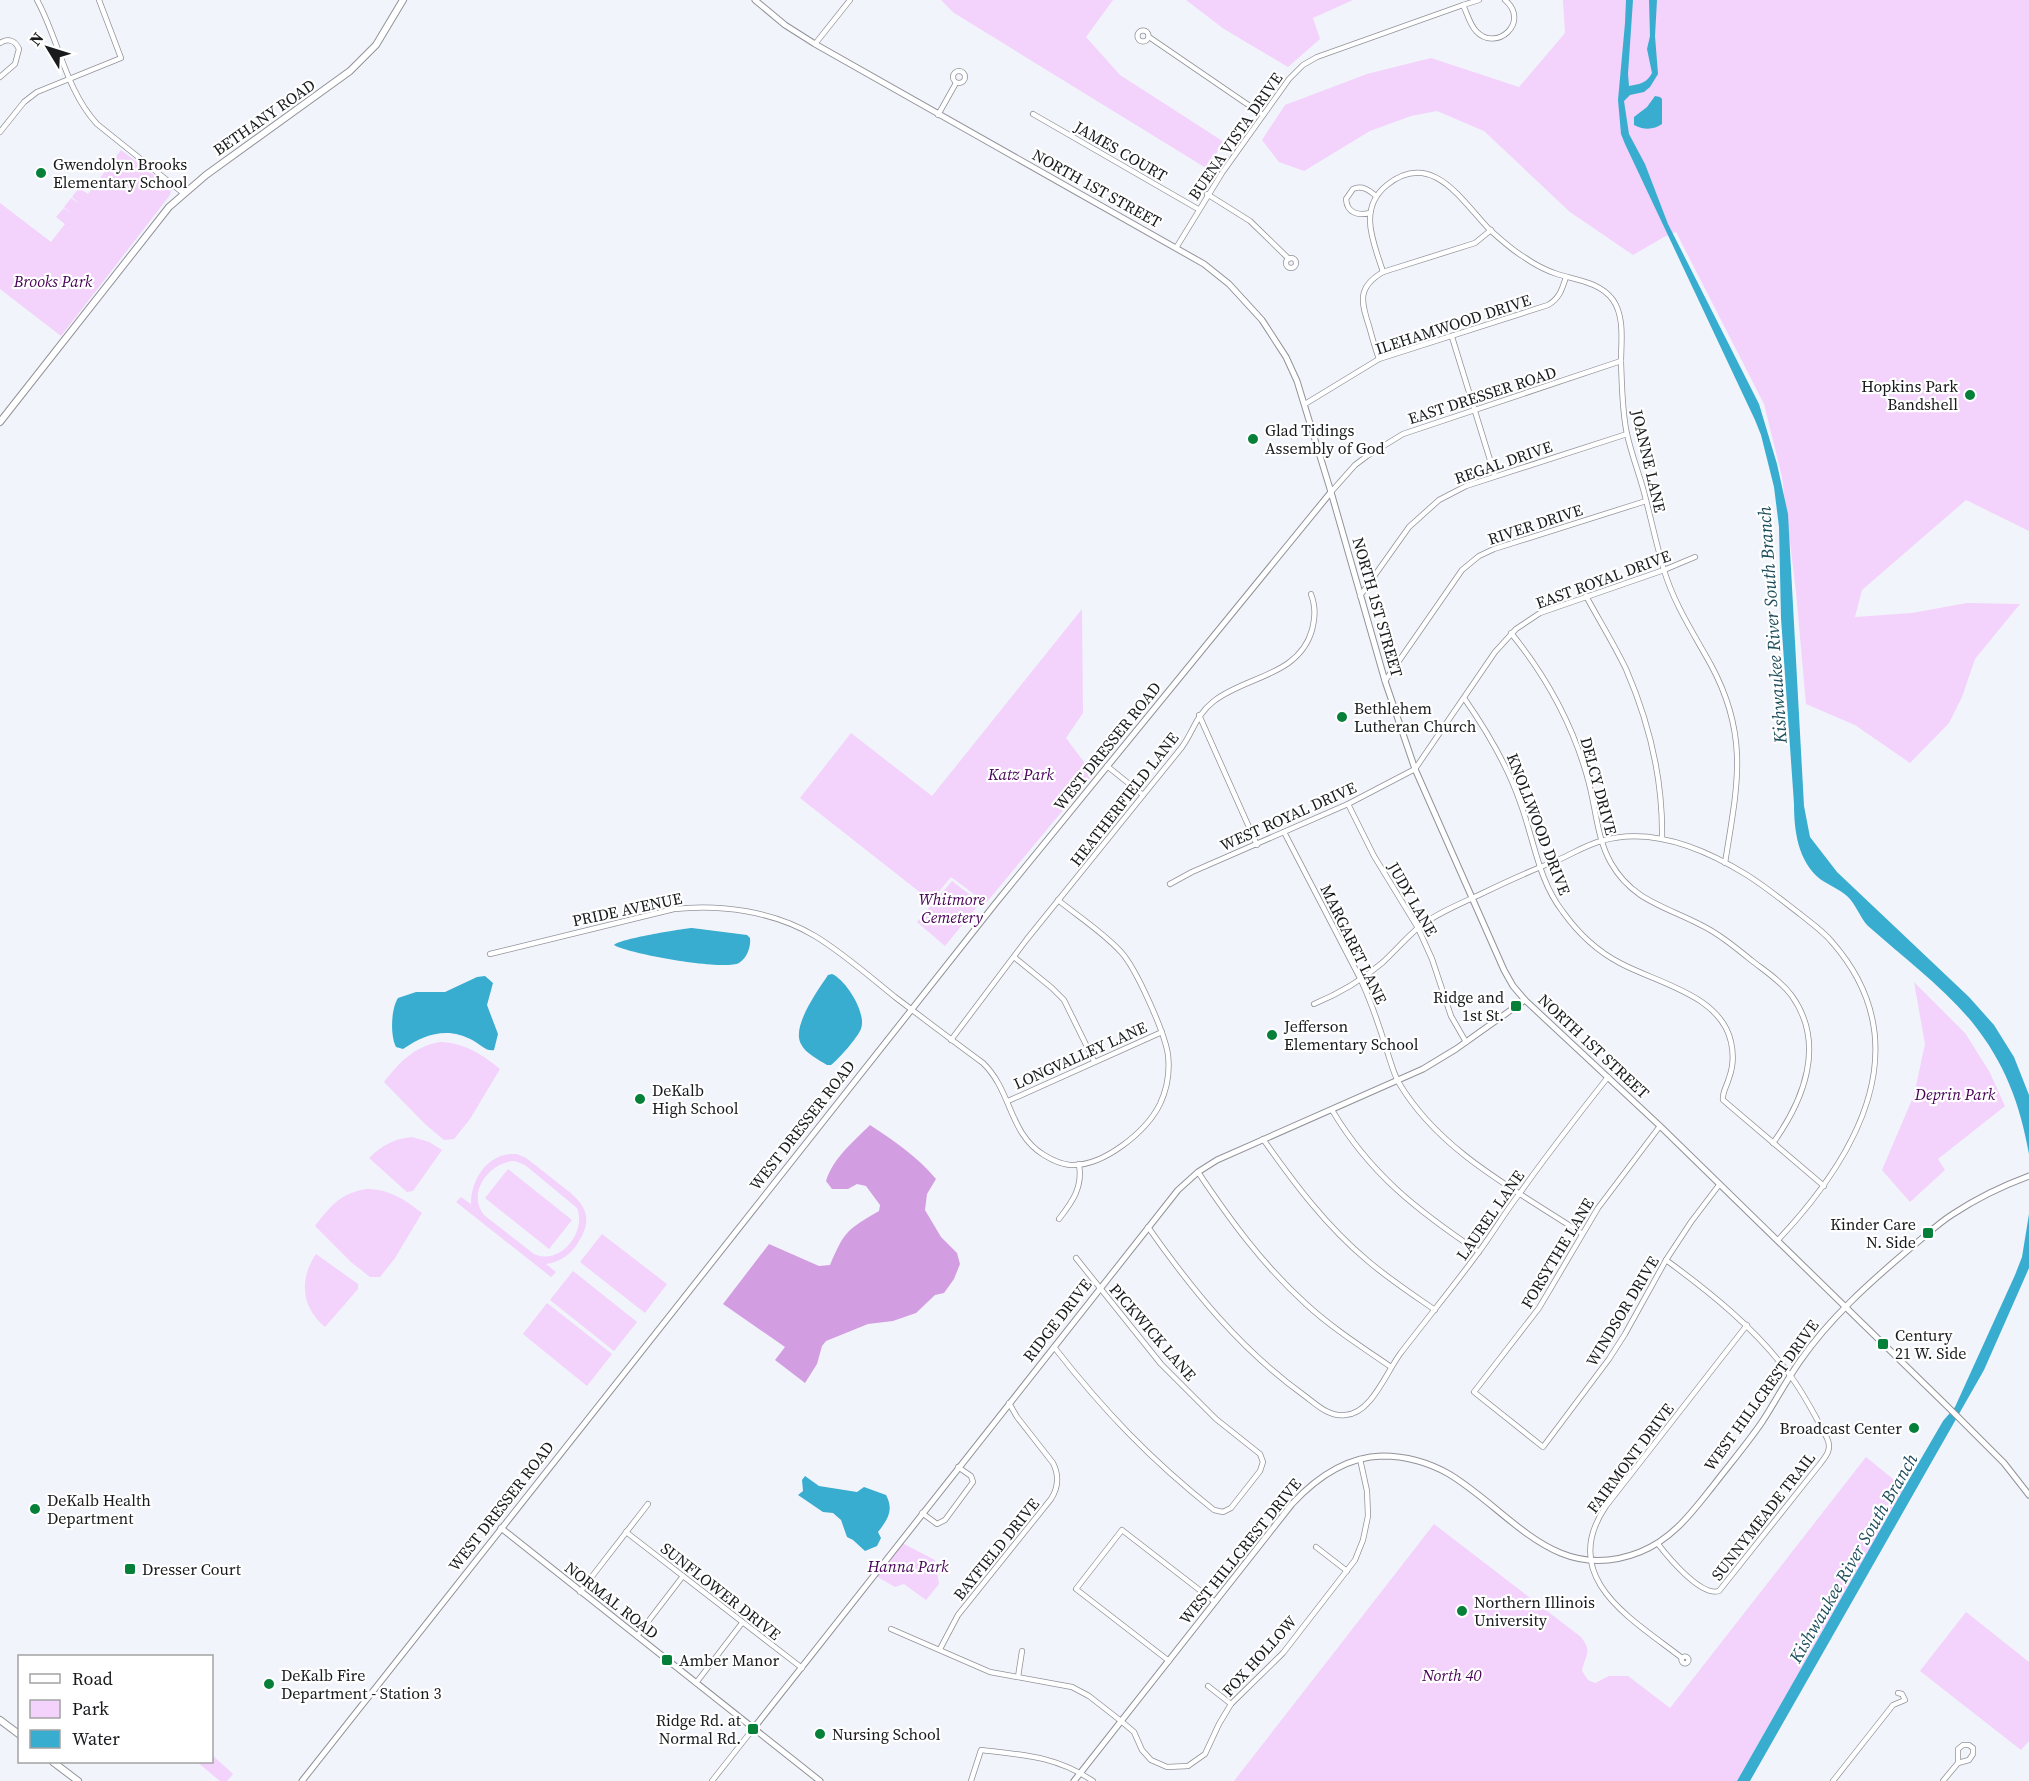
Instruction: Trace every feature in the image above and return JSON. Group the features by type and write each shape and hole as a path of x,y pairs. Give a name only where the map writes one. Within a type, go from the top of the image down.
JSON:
{"main road":[{"name":"BETHANY ROAD","path":"0,422 158,219 183,193 350,71 376,45 403,0"},
{"path":"0,1720 18,1734"},
{"path":"56,1763 78,1781"}],"street":[{"path":"37,0 80,101 98,124 183,193"},
{"path":"0,132 24,102 31,97 69,78 121,57 99,0"},
{"name":"NORTH 1ST STREET","path":"755,0 785,25 815,44 1204,264 1223,279 1254,310 1286,357 1297,381 1385,681 1415,769 1504,970 1514,986 1525,1000 1778,1240 2004,1463 2029,1495"},
{"path":"815,44 850,0"},
{"name":"BUENA VISTA DRIVE","path":"1176,248 1207,194 1293,74 1309,61 1479,0"},
{"path":"1463,5 1477,33 1495,38 1508,33 1514,22 1513,9 1505,0"},
{"path":"1149,37 1263,115"},
{"path":"0,44 4,40 10,40 19,49 15,64 0,77"},
{"path":"938,115 956,83"},
{"name":"JAMES COURT","path":"1033,114 1198,209"},
{"name":"JOANNE LANE","path":"1376,196 1387,185 1403,176 1414,174 1436,177 1449,185 1491,230 1523,256 1543,268 1596,286 1613,301 1620,318 1623,398 1627,434 1664,570 1675,599 1720,684 1734,729 1738,781 1725,863"},
{"path":"1370,213 1352,212 1347,207 1346,199 1353,189 1359,187 1366,189 1376,196 1370,213 1370,232 1383,273"},
{"path":"1207,194 1250,222 1289,259"},
{"path":"1379,359 1362,306 1368,284 1383,273 1475,243 1491,230"},
{"name":"ILEHAMWOOD DRIVE","path":"1305,404 1379,359 1548,305 1562,292 1566,277"},
{"path":"1452,337 1495,476"},
{"name":"EAST DRESSER ROAD","path":"1331,492 1355,465 1387,442 1414,430 1622,361"},
{"name":"REGAL DRIVE","path":"1360,596 1402,535 1421,514 1439,500 1456,490 1495,476 1627,434"},
{"name":"WEST DRESSER ROAD","path":"302,1781 911,1010 1331,492"},
{"name":"RIVER DRIVE","path":"1385,681 1462,570 1473,560 1494,549 1646,501"},
{"name":"EAST ROYAL DRIVE","path":"1415,769 1495,652 1511,633 1540,613 1695,557"},
{"name":"HEATHERFIELD LANE","path":"951,1040 1058,900 1184,744 1199,715 1230,690 1288,665 1302,651 1310,636 1316,615 1311,594"},
{"path":"1586,596 1621,659 1643,712 1658,775 1662,838"},
{"name":"DELCY DRIVE","path":"1511,633 1551,689 1571,729 1588,777 1601,841 1617,872 1636,893 1651,903 1700,924 1778,981 1792,998 1805,1022 1810,1059 1805,1082 1795,1107 1773,1143"},
{"name":"KNOLLWOOD DRIVE","path":"1464,698 1493,742 1512,779 1539,867 1561,910 1595,946 1620,963 1701,1001 1719,1017 1730,1037 1733,1053 1731,1070 1722,1098 1773,1143"},
{"path":"1199,715 1257,844"},
{"path":"1107,766 1143,795"},
{"name":"WEST ROYAL DRIVE","path":"1170,884 1192,872 1348,804 1415,769"},
{"name":"JUDY LANE","path":"1348,804 1374,856 1418,928 1432,959 1451,1016 1466,1042"},
{"name":"MARGARET LANE","path":"1284,832 1361,980 1397,1081 1444,1138 1482,1169 1581,1233"},
{"path":"1314,1004 1361,980 1418,928 1453,906 1601,841 1639,836 1662,838 1725,863 1768,889 1829,938 1852,968 1868,1003 1875,1043 1872,1086 1852,1140 1824,1186 1778,1240"},
{"path":"1058,900 1114,945 1126,958 1162,1032 1168,1054 1168,1075 1164,1094 1156,1112 1120,1147 1103,1157 1079,1164 1080,1178 1077,1193 1059,1219"},
{"name":"PRIDE AVENUE","path":"490,954 674,909 706,907 740,910 770,917 815,936 990,1069 1001,1086 1019,1128 1036,1150 1062,1163 1079,1164"},
{"path":"1014,957 1064,1000 1094,1061"},
{"name":"RIDGE DRIVE","path":"712,1781 1174,1194 1198,1172 1217,1160 1424,1069 1525,1000"},
{"name":"LONGVALLEY LANE","path":"1008,1101 1162,1032"},
{"name":"LAUREL LANE","path":"1148,1227 1194,1290 1235,1337 1287,1383 1330,1413 1339,1416 1348,1415 1362,1409 1370,1400 1391,1367 1608,1077"},
{"path":"1332,1110 1357,1148 1398,1192 1434,1222 1479,1252"},
{"name":"FORSYTHE LANE","path":"1543,1447 1474,1392 1539,1308 1581,1233 1620,1176 1660,1126"},
{"path":"1263,1139 1309,1202 1349,1245 1382,1273 1435,1310"},
{"path":"1773,1143 1824,1186"},
{"path":"1198,1172 1230,1219 1277,1275 1322,1317 1391,1367"},
{"name":"WEST HILLCREST DRIVE","path":"1074,1781 1306,1488 1332,1470 1375,1456 1396,1456 1433,1466 1461,1482 1539,1543 1563,1554 1589,1559 1624,1557 1658,1544 1680,1526 1697,1506 1760,1425 1790,1375 1814,1342 1844,1306 1952,1214 1987,1194 2026,1177"},
{"name":"WINDSOR DRIVE","path":"1543,1447 1609,1359 1666,1260 1719,1185"},
{"name":"PICKWICK LANE","path":"1054,1347 1100,1405 1163,1468 1214,1510 1223,1512 1231,1508 1260,1471 1262,1458 1260,1454 1216,1419 1161,1364 1076,1258"},
{"name":"SUNNYMEADE TRAIL","path":"1658,1544 1675,1564 1703,1588 1714,1593 1722,1588 1829,1450 1830,1443 1790,1375 1747,1325 1689,1276 1666,1260"},
{"name":"FAIRMONT DRIVE","path":"1589,1559 1594,1528 1606,1506 1747,1325"},
{"name":"BAYFIELD DRIVE","path":"940,1649 958,1615 1051,1499 1056,1488 1056,1468 1008,1403"},
{"name":"FOX HOLLOW","path":"891,1629 990,1672 1072,1687 1089,1696 1134,1732 1142,1750 1151,1760 1167,1767 1192,1764 1204,1754 1231,1704 1283,1653 1347,1571 1361,1547 1368,1516 1367,1491 1360,1459"},
{"path":"922,1513 937,1524 945,1520 972,1484 971,1476 958,1467"},
{"path":"580,1592 648,1504"},
{"name":"NORMAL ROAD","path":"501,1528 820,1781"},
{"path":"1168,1661 1076,1589 1122,1530 1215,1602"},
{"name":"SUNFLOWER DRIVE","path":"626,1532 801,1668"},
{"path":"1316,1546 1347,1571"},
{"path":"1589,1559 1598,1581 1611,1601 1682,1658"},
{"path":"637,1636 683,1576"},
{"path":"696,1683 742,1623"},
{"path":"1018,1677 1022,1651"},
{"path":"1208,1686 1231,1704"},
{"path":"1833,1781 1893,1705 1905,1700 1902,1694 1898,1693"},
{"path":"1943,1781 1958,1762 1958,1749 1968,1745 1973,1748 1973,1754 1969,1760 1958,1762"},
{"path":"971,1781 981,1750 1041,1758 1067,1765 1093,1781"}],"green space":[{"path":"941,0 1113,0 1086,37 1120,75 1224,142 1206,168 954,13"},
{"path":"1186,0 1353,0 1313,18 1320,39 1288,67 1224,29"},
{"path":"1563,0 2029,0 2029,531 1966,500 1862,590 1855,617 1912,613 1967,603 2020,604 1975,659 1962,697 1949,723 1910,763 1855,725 1806,704 1796,592 1782,477 1764,404 1676,232 1633,255 1570,212 1484,131 1437,111 1411,116 1370,131 1304,171 1279,162 1262,140 1285,105 1367,74 1431,58 1519,87 1565,33"},
{"name":"Brooks Park","path":"121,150 167,185 171,191 170,195 61,336 0,289 0,203 51,242 65,224 56,217 64,208 72,214 64,207 71,198 80,204 72,197 79,188 88,194"},
{"name":"Katz Park","path":"1082,609 1083,713 1066,738 1093,774 986,903 951,877 931,901 800,798 851,733 932,796"},
{"name":"Whitmore Cemetery","path":"952,881 978,901 976,908 945,946 917,922"},
{"name":"Deprin Park","path":"1914,982 1965,1033 1989,1071 2005,1106 1938,1159 1945,1170 1910,1202 1882,1170 1914,1095 1925,1044"},
{"path":"440,1042 472,1050 500,1069 470,1119 454,1139 444,1140 384,1082 408,1056 430,1044"},
{"path":"412,1137 429,1142 442,1150 413,1191 407,1192 369,1158 389,1143"},
{"path":"517,1154 526,1158 574,1196 584,1208 586,1223 576,1246 561,1259 546,1264 556,1272 551,1277 456,1202 461,1197 471,1204 478,1176 490,1162 507,1155","holes":["515,1161 525,1165 577,1208 579,1217 575,1236 562,1251 553,1255 534,1254 484,1215 479,1206 479,1188 489,1172 506,1162"]},
{"path":"508,1169 572,1220 549,1249 485,1198"},
{"path":"366,1189 374,1189 396,1196 422,1213 395,1258 380,1277 370,1277 351,1262 315,1226 342,1198"},
{"path":"602,1234 667,1284 645,1313 580,1262"},
{"path":"316,1254 358,1284 358,1289 325,1327 311,1311 305,1292 307,1273"},
{"path":"573,1271 637,1322 614,1351 550,1300"},
{"path":"547,1303 612,1354 587,1386 523,1334"},
{"name":"North 40","path":"1866,1457 1904,1488 1737,1781 1234,1781 1434,1524 1581,1637 1587,1646 1582,1671 1588,1680 1595,1683 1609,1676 1628,1676 1670,1708"},
{"name":"Hanna Park","path":"902,1543 935,1560 939,1584 926,1600 904,1584 895,1587 876,1576"},
{"path":"1966,1612 2029,1662 2029,1741 2021,1750 1920,1671"},
{"path":"213,1756 233,1774 227,1781 220,1781 198,1763 213,1763"}],"shaded area":[{"path":"870,1125 914,1156 936,1179 927,1194 925,1210 941,1237 957,1253 960,1264 954,1279 944,1293 935,1295 916,1313 893,1321 868,1324 826,1341 822,1346 817,1364 805,1383 775,1360 785,1347 723,1304 769,1244 819,1266 830,1265 839,1244 848,1232 879,1211 880,1205 866,1186 857,1184 848,1189 832,1189 826,1181 833,1165"}],"water":[{"path":"1626,0 1633,0 1629,86 1643,83 1652,73 1647,49 1650,36 1649,0 1657,0 1655,36 1658,74 1644,92 1630,95 1624,101 1629,134 1645,164 1668,224 1759,404 1777,464 1788,514 1804,806 1810,837 1837,872 1969,997 1994,1025 2014,1057 2029,1095 2029,1154 2021,1118 2010,1085 1984,1037 1948,996 1868,926 1847,896 1813,872 1802,854 1796,835 1794,814 1781,618 1779,527 1774,487 1755,420 1621,134 1618,100"},
{"path":"1655,96 1662,99 1662,124 1648,129 1634,125 1634,117 1647,107"},
{"path":"692,928 747,935 750,938 748,952 739,963 715,965 656,957 614,945 638,937"},
{"path":"828,975 838,977 854,998 862,1022 859,1033 848,1048 831,1065 827,1065 806,1050 799,1036 807,1008"},
{"path":"485,976 493,983 487,1005 498,1034 494,1050 486,1049 464,1036 446,1033 428,1036 403,1049 396,1047 392,1022 398,998 416,992 445,992 477,977"},
{"path":"2029,1214 2029,1268 1984,1370 1750,1781 1737,1781 1943,1421 1955,1407 2022,1257"},
{"path":"805,1476 819,1486 857,1492 864,1487 886,1495 890,1510 878,1532 881,1538 877,1546 865,1551 847,1537 841,1520 833,1513 823,1512 798,1495 803,1491 802,1480"}],"place":[{"name":"Gwendolyn Brooks Elementary School","path":"41,173"},
{"name":"Hopkins Park Bandshell","path":"1970,395"},
{"name":"Glad Tidings Assembly of God","path":"1253,439"},
{"name":"Bethlehem Lutheran Church","path":"1342,717"},
{"name":"Ridge and 1st St.","path":"1516,1006"},
{"name":"Jefferson Elementary School","path":"1272,1035"},
{"name":"DeKalb High School","path":"640,1099"},
{"name":"Kinder Care N. Side","path":"1928,1233"},
{"name":"Century 21 W. Side","path":"1883,1344"},
{"name":"Broadcast Center","path":"1914,1428"},
{"name":"DeKalb Health Department","path":"35,1509"},
{"name":"Dresser Court","path":"130,1569"},
{"name":"Northern Illinois University","path":"1462,1611"},
{"name":"Amber Manor","path":"667,1660"},
{"name":"DeKalb Fire Department - Station 3","path":"269,1684"},
{"name":"Ridge Rd. at Normal Rd.","path":"753,1729"},
{"name":"Nursing School","path":"820,1734"}],"water label":[{"name":"Kishwaukee River South Branch","path":"1772,625"},
{"name":"Kishwaukee River South Branch","path":"1853,1558"}]}
